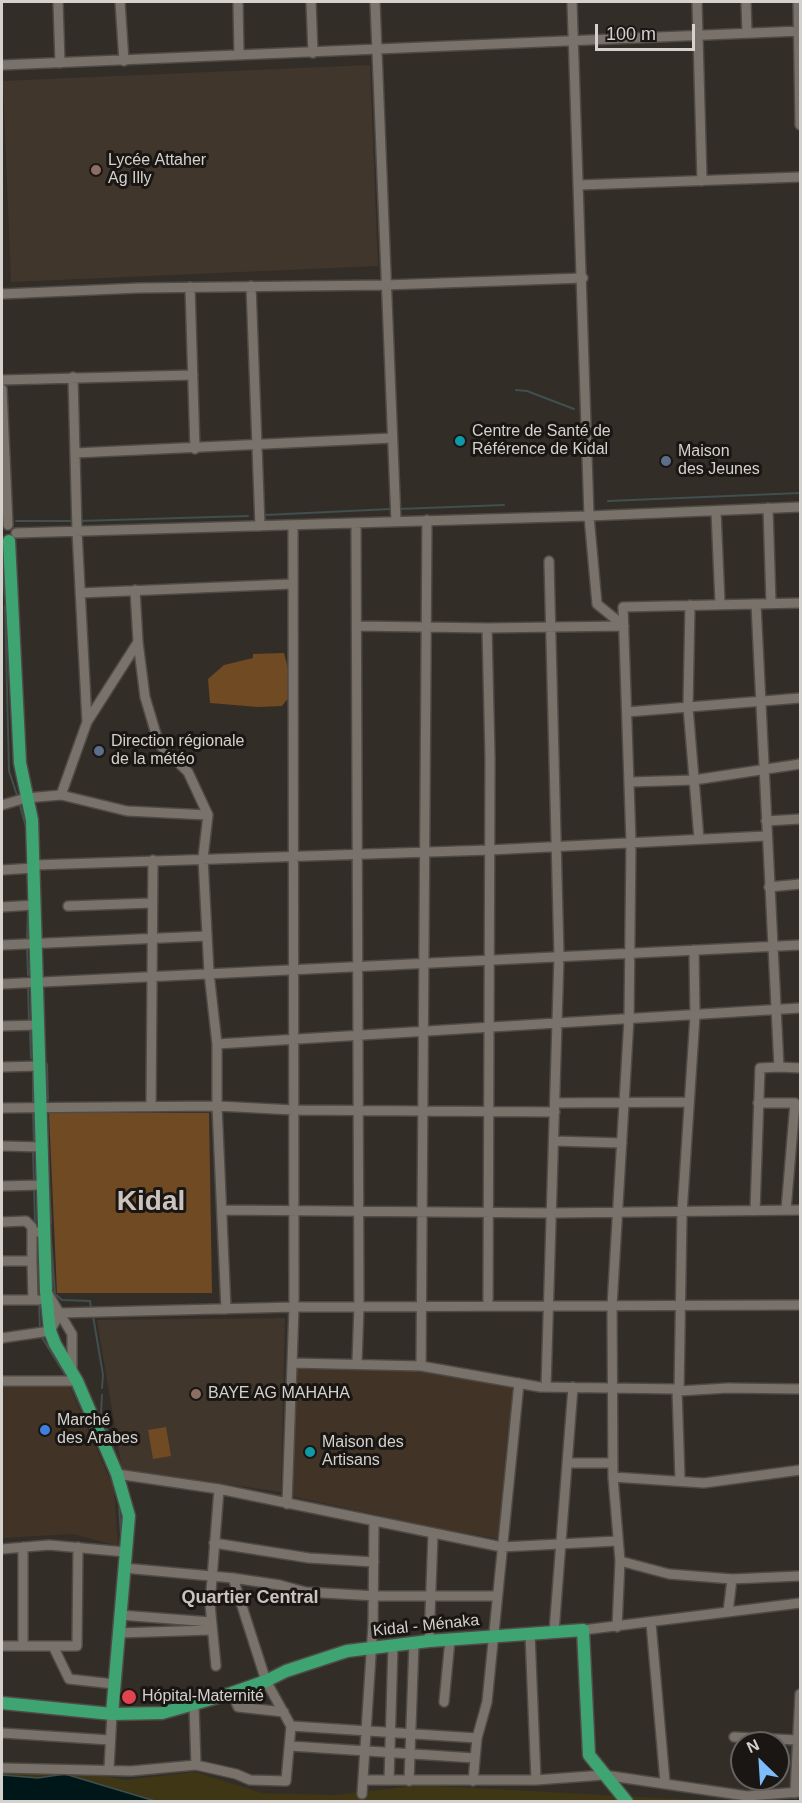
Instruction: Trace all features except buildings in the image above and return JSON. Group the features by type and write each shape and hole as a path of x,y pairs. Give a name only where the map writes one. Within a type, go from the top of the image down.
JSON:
{"main road":[{"path":"9,537 8,601 20,763 32,820 43,1185 38,1232 50,1330 55,1344 74,1375 117,1474 129,1516 112,1714"},
{"path":"583,1630 589,1755 627,1802"},
{"name":"Kidal - Ménaka","path":"2,1703 112,1714 162,1713 232,1693 286,1671 347,1651 429,1641 583,1630"}],"street":[{"path":"58,2 60,63"},
{"path":"120,2 124,61"},
{"path":"238,2 239,55"},
{"path":"311,2 313,54"},
{"path":"375,2 396,521"},
{"path":"572,2 583,278 589,516 597,604 624,626"},
{"path":"697,2 702,181"},
{"path":"746,2 747,33"},
{"path":"798,2 801,125"},
{"path":"2,66 799,31"},
{"path":"579,185 801,177"},
{"path":"2,294 190,287 386,285 583,278"},
{"path":"251,286 260,526"},
{"path":"190,287 195,449"},
{"path":"2,380 192,375"},
{"path":"73,377 77,531 87,722"},
{"path":"2,389 5,527 14,527 9,537"},
{"path":"75,453 392,438"},
{"path":"9,537 77,531 589,516 801,507"},
{"path":"768,508 771,603"},
{"path":"717,511 720,603"},
{"path":"421,1366 427,520"},
{"path":"357,523 359,1210 357,1362"},
{"path":"287,1504 294,1307 293,525"},
{"path":"546,1387 559,956 553,627 549,561"},
{"path":"80,592 292,584"},
{"path":"135,590 138,642 145,697 159,744 188,772 208,815 203,858 209,974 217,1044 217,1106 226,1309"},
{"path":"617,1627 620,1561 613,1477 612,1306 629,1020 631,842 623,607 720,603 801,603"},
{"path":"756,604 779,1067"},
{"path":"690,605 688,707 699,839"},
{"path":"358,626 487,628 624,626"},
{"path":"487,628 488,1306"},
{"path":"61,795 87,722 138,642"},
{"path":"627,712 801,698"},
{"path":"630,782 694,780 801,764"},
{"path":"2,805 26,798 61,795 127,811 208,815"},
{"path":"766,821 801,819"},
{"path":"2,870 153,860 425,850 489,850 766,836"},
{"path":"151,1107 153,860"},
{"path":"769,887 801,884"},
{"path":"68,906 152,903"},
{"path":"2,908 34,905"},
{"path":"2,945 207,936"},
{"path":"2,984 801,945"},
{"path":"680,1480 678,1390 682,1213 695,1016 694,950"},
{"path":"217,1044 801,1008"},
{"path":"2,1026 38,1025"},
{"path":"2,1067 39,1066"},
{"path":"755,1211 760,1068 801,1068"},
{"path":"2,1108 217,1106 294,1110 489,1112 624,1101 689,1102"},
{"path":"758,1103 795,1103 786,1210"},
{"path":"554,1141 622,1143"},
{"path":"2,1146 42,1147"},
{"path":"2,1186 43,1185"},
{"path":"222,1210 552,1213 801,1210"},
{"path":"2,1222 26,1221 38,1232 32,1261 33,1300"},
{"path":"2,1261 32,1261"},
{"path":"2,1300 33,1300 47,1295 72,1334 74,1375 2,1381"},
{"path":"60,1313 359,1306 801,1305"},
{"path":"2,1338 50,1330 60,1313"},
{"path":"292,1363 357,1362 421,1366 546,1387 678,1390 801,1389"},
{"path":"473,1781 477,1738 487,1702 519,1383"},
{"path":"554,1632 573,1387"},
{"path":"567,1462 613,1463"},
{"path":"613,1477 704,1483 801,1470"},
{"path":"117,1474 219,1489 502,1547 617,1541"},
{"path":"216,1666 211,1626 219,1489"},
{"path":"362,1794 371,1648 374,1522"},
{"path":"429,1641 433,1534"},
{"path":"214,1544 309,1558 374,1562"},
{"path":"23,1547 23,1646"},
{"path":"2,1646 77,1646 78,1547"},
{"path":"2,1549 78,1547 126,1552"},
{"path":"620,1561 669,1574 732,1579 800,1577"},
{"path":"124,1568 212,1578 233,1578 280,1585 306,1592 497,1596"},
{"path":"2,1768 159,1770 196,1765 250,1780 286,1781 291,1726 266,1681 233,1578"},
{"path":"728,1612 732,1579"},
{"path":"583,1630 801,1603"},
{"path":"120,1615 211,1626"},
{"path":"651,1623 664,1782"},
{"path":"118,1633 211,1626"},
{"path":"530,1634 536,1780"},
{"path":"444,1702 450,1640"},
{"path":"410,1781 414,1643"},
{"path":"389,1780 393,1645"},
{"path":"53,1646 69,1679 114,1684"},
{"path":"232,1693 238,1707 284,1712"},
{"path":"363,1780 536,1780 604,1775 747,1796 798,1793 797,1740 801,1694"},
{"path":"194,1705 196,1765"},
{"path":"109,1768 112,1714"},
{"path":"291,1726 477,1738"},
{"path":"2,1733 110,1740"},
{"path":"790,1740 797,1740"},
{"path":"290,1746 476,1758"}],"shaded area":[{"path":"370,65 378,266 11,282 3,81"},
{"path":"284,653 292,684 290,696 282,706 258,707 210,703 208,679 224,665 253,658 253,654"},
{"path":"49,1113 209,1113 212,1293 57,1293"},
{"name":"BAYE AG MAHAHA","path":"285,1318 281,1492 122,1469 97,1320"},
{"path":"297,1366 423,1370 515,1386 501,1539 442,1529 291,1496"},
{"name":"Marché des Arabes","path":"2,1385 69,1385 114,1489 118,1546 73,1534 2,1538"},
{"path":"166,1427 171,1456 153,1459 148,1430"},
{"path":"65,1774 155,1801 2,1801 2,1775 38,1778"}],"sand":[{"path":"62,1768 125,1780 195,1772 262,1793 335,1795 421,1785 713,1801 155,1802 65,1774 38,1778 2,1775 2,1770"}],"waterway":[{"path":"516,390 527,391 574,409"},
{"path":"608,501 800,493"},
{"path":"399,509 504,505"},
{"path":"265,515 391,509"},
{"path":"78,521 248,516"},
{"path":"16,521 73,521"},
{"path":"2,559 5,598"},
{"path":"5,606 9,771 17,795"},
{"path":"20,806 26,827"},
{"path":"28,891 28,900"},
{"path":"27,939 28,909"},
{"path":"27,948 28,975"},
{"path":"28,987 29,1021"},
{"path":"30,1031 31,1058"},
{"path":"47,1064 48,1100"},
{"path":"33,1071 33,1104"},
{"path":"33,1113 34,1144"},
{"path":"47,1114 48,1149"},
{"path":"33,1151 34,1184"},
{"path":"49,1184 51,1223"},
{"path":"34,1188 35,1224"},
{"path":"51,1240 55,1294 62,1300 90,1301 91,1308"},
{"path":"36,1252 39,1297"},
{"path":"39,1303 40,1330"},
{"path":"93,1316 103,1375 102,1388"},
{"path":"41,1336 66,1376"},
{"path":"72,1387 105,1460"},
{"path":"102,1395 101,1412 114,1451"},
{"path":"110,1474 119,1504 121,1536"}],"place":[{"name":"Lycée Attaher Ag Illy","path":"96,170"},
{"name":"Centre de Santé de Référence de Kidal","path":"460,441"},
{"name":"Maison des Jeunes","path":"666,461"},
{"name":"Direction régionale de la météo","path":"99,751"},
{"name":"BAYE AG MAHAHA","path":"196,1394"},
{"name":"Marché des Arabes","path":"45,1430"},
{"name":"Maison des Artisans","path":"310,1452"},
{"name":"Hópital-Maternité","path":"129,1697"}],"district":[{"name":"Kidal","path":"151,1202"},
{"name":"Quartier Central","path":"250,1598"}]}
